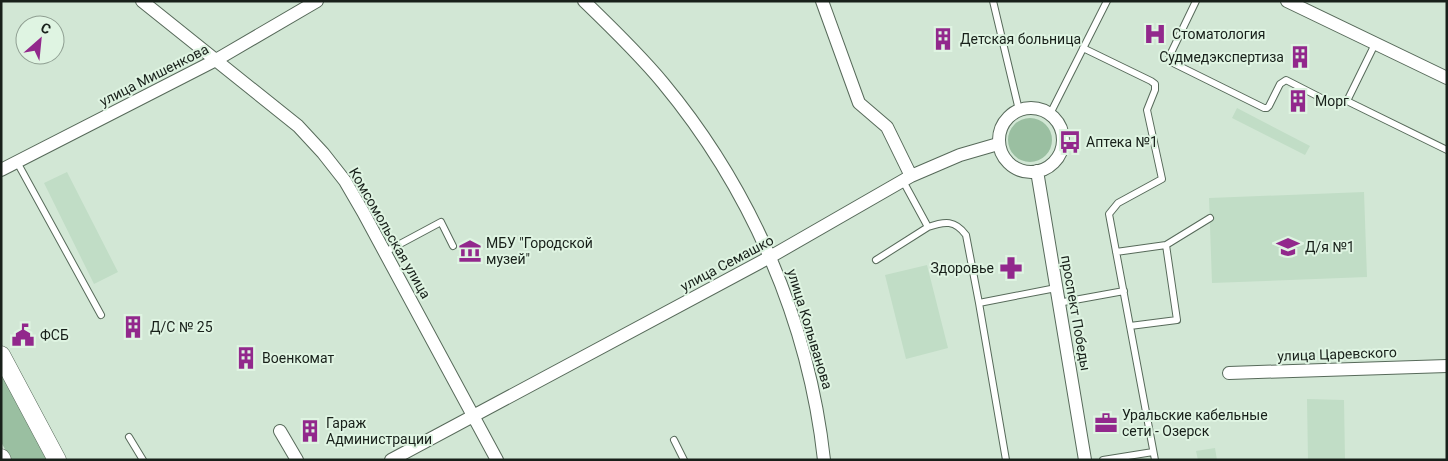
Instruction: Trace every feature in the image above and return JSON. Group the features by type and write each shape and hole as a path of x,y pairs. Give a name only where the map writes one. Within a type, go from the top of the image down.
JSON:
{"street":[{"name":"Комсомольская улица","path":"142,1 298,126 345,181 497,460"},
{"name":"улица Мишенкова","path":"1,170 216,60 317,1"},
{"name":"улица Колыванова","path":"584,1 622,38 663,83 701,132 734,186 776,269 794,321 811,376 821,425 824,460"},
{"path":"822,1 858,103 887,127 907,178"},
{"path":"1287,1 1375,44 1446,74"},
{"path":"1030,108 1050,114 1062,132 1062,147 1055,161 1047,168 1037,172 1026,172 1016,169 1008,163 998,144 1003,124 1010,116 1020,110 1030,108"},
{"name":"улица Семашко","path":"391,460 770,257 907,178 960,155 998,144"},
{"name":"проспект Победы","path":"1037,172 1085,460"},
{"path":"1,355 57,460"},
{"name":"улица Царевского","path":"1229,373 1447,366"},
{"path":"280,431 297,460"}],"lane":[{"path":"993,1 1020,110"},
{"path":"1050,114 1106,1"},
{"path":"1196,1 1170,55 1169,59 1171,62 1264,108 1270,106 1280,84 1286,80 1331,103 1347,102 1447,150"},
{"path":"1347,102 1375,44"},
{"path":"1084,48 1155,84 1155,90 1147,110 1162,179 1118,203 1110,214 1154,456 1103,460"},
{"path":"16,162 101,315"},
{"path":"907,178 928,227"},
{"path":"1116,252 1166,245 1210,218"},
{"path":"385,252 442,222 454,246"},
{"path":"876,260 928,227 942,222 959,226 966,235 1006,460"},
{"path":"1130,326 1177,320 1166,245"},
{"path":"979,303 1056,288"},
{"path":"1058,303 1124,291"},
{"path":"129,437 143,460"},
{"path":"674,440 684,460"}],"shaded area":[{"path":"1237,108 1310,146 1305,155 1232,118"},
{"path":"1030,118 1042,122 1048,128 1052,140 1048,152 1042,158 1030,162 1018,158 1012,152 1008,140 1012,128 1018,122"},
{"path":"67,172 118,272 94,284 44,183"},
{"name":"Д/я №1","path":"1364,192 1367,277 1212,283 1209,198"},
{"path":"927,265 948,348 906,359 885,275"},
{"path":"1,368 49,460 11,460 1,442"},
{"path":"1307,399 1344,400 1345,460 1308,460"},
{"path":"1215,448 1217,460 1198,460 1196,451"}],"place":[{"name":"Стоматология","path":"1155,34"},
{"name":"Детская больница","path":"943,39"},
{"name":"Судмедэкспертиза","path":"1300,57"},
{"name":"Морг","path":"1298,101"},
{"name":"Аптека №1","path":"1070,142"},
{"name":"Д/я №1","path":"1288,247"},
{"name":"МБУ \"Городской музей\"","path":"470,251"},
{"name":"Здоровье","path":"1011,268"},
{"name":"Д/С № 25","path":"133,327"},
{"name":"ФСБ","path":"23,335"},
{"name":"Военкомат","path":"246,358"},
{"name":"Уральские кабельные сети - Озерск","path":"1106,423"},
{"name":"Гараж Администрации","path":"310,431"}]}
